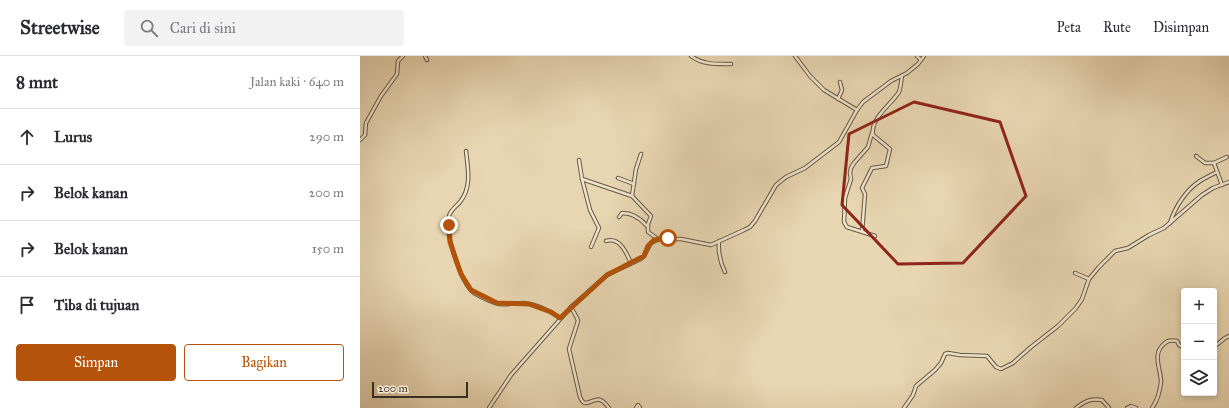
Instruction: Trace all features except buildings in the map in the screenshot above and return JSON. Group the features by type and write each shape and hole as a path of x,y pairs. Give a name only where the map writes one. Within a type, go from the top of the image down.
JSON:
{"street":[{"path":"360,140 365,135 366,123 381,96 397,74 398,61 403,56"},
{"path":"425,56 427,60"},
{"path":"691,56 708,64 731,64"},
{"path":"795,56 810,76 824,90 856,110"},
{"path":"917,56 922,60"},
{"path":"489,408 511,375 560,318 607,275 644,256 651,243 659,239 682,239 709,245 750,227 760,214 776,185 786,177 805,168 839,142 856,110 863,102 891,81 902,76 922,60 924,56"},
{"path":"875,236 844,225 845,198 851,179 850,173 852,165 868,147 877,120 899,91 902,76"},
{"path":"838,99 842,90 840,82"},
{"path":"862,232 865,194 862,188 872,168 886,166 890,149 873,136 872,133"},
{"path":"466,151 469,173 467,188 461,201 451,212 449,225 450,242 461,274 469,288 493,302 501,304 529,304 551,312 560,318"},
{"path":"632,196 636,169 641,154"},
{"path":"1196,156 1204,163 1214,163 1226,157"},
{"path":"579,160 582,179 592,214 599,228 591,247"},
{"path":"1214,163 1222,185"},
{"path":"1170,224 1178,205 1188,192 1200,181 1217,172"},
{"path":"618,178 634,184"},
{"path":"582,179 632,196 651,216 648,226 649,232 659,239"},
{"path":"904,408 913,395 917,385 935,370 941,363 946,353 987,356 996,367 1001,369 1013,363 1058,326 1076,308 1085,293 1088,279 1115,251 1128,248 1170,224 1195,201 1213,188 1229,182"},
{"path":"619,217 622,213 629,214 642,220 648,226"},
{"path":"606,241 613,240 621,244 631,263"},
{"path":"719,241 718,249 720,260 725,272"},
{"path":"1076,273 1088,279"},
{"path":"571,307 578,321 569,349 580,397 586,403 600,400 609,408"},
{"path":"1217,345 1229,336"},
{"path":"1152,408 1160,388 1161,379 1157,355 1159,350 1161,346 1173,340 1181,346"},
{"path":"1076,408 1086,401 1102,400 1109,408"},
{"path":"636,408 638,405 640,408"},
{"path":"1127,408 1131,406 1136,408"}],"highlighted area":[{"path":"914,102 1000,122 1026,196 963,263 898,264 842,205 849,134"}],"route":[{"path":"449,225 450,242 461,274 471,290 493,302 501,304 526,303 551,312 560,318 607,275 641,259 644,256 648,246 654,240 668,238"}]}
